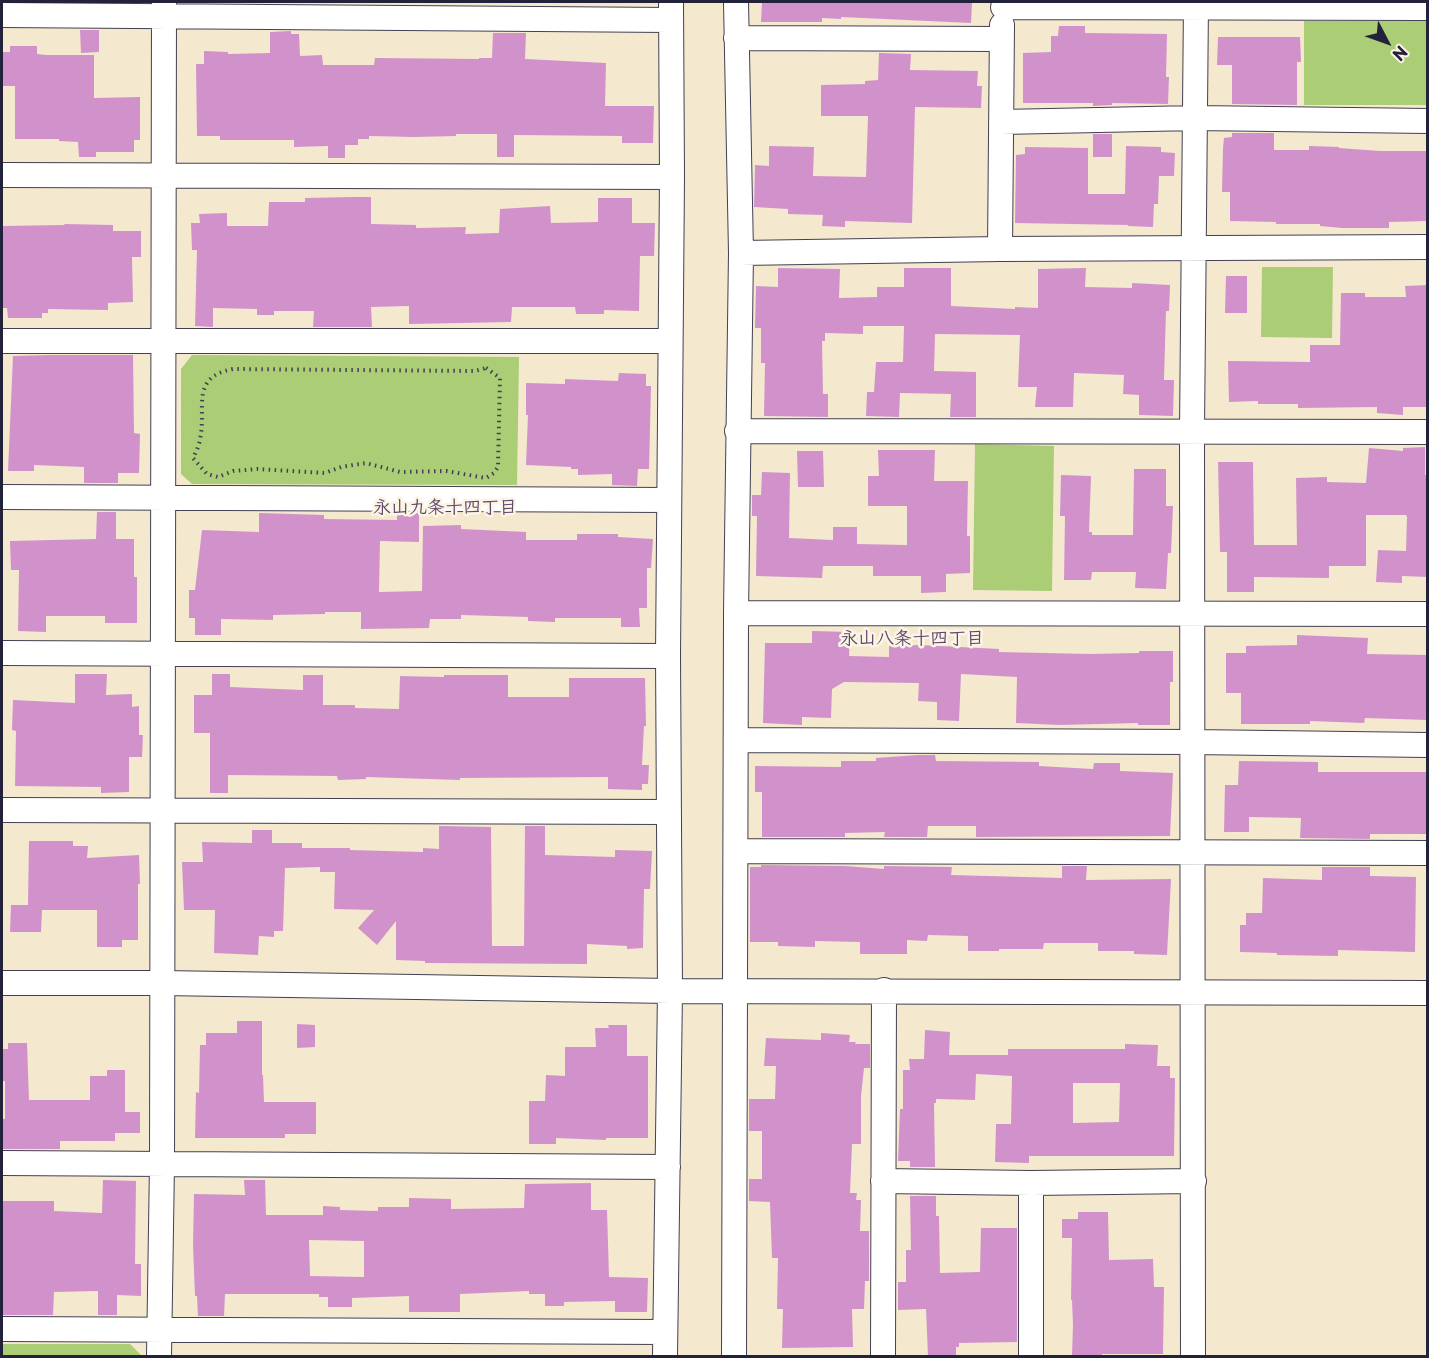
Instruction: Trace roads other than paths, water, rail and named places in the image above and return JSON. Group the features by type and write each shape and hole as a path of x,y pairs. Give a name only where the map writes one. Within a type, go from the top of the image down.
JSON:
{"street":[{"path":"734,1356 737,430 741,253 736,2"},
{"path":"1000,249 1003,4 1196,4 1428,8"},
{"path":"1193,1356 1192,430 1196,4"},
{"path":"159,1356 162,1164 164,9"},
{"path":"2,15 164,9 671,11 668,656 670,990 665,1356"},
{"path":"736,38 1001,39"},
{"path":"1001,122 1196,118 1428,121"},
{"path":"2,175 672,177"},
{"path":"741,253 1195,247 1428,247"},
{"path":"2,340 670,342"},
{"path":"737,430 1428,432"},
{"path":"2,497 669,500"},
{"path":"736,613 1428,615"},
{"path":"2,653 668,656"},
{"path":"736,740 1428,745"},
{"path":"2,810 669,812"},
{"path":"736,851 1428,853"},
{"path":"2,983 670,990 1428,993"},
{"path":"883,1356 884,990"},
{"path":"2,1163 668,1167"},
{"path":"883,1181 1031,1183 1194,1181"},
{"path":"1031,1183 1031,1356"},
{"path":"2,1329 665,1332"}],"district":[{"name":"永山九条十四丁目","path":"445,508"},
{"name":"永山八条十四丁目","path":"912,639"}]}
